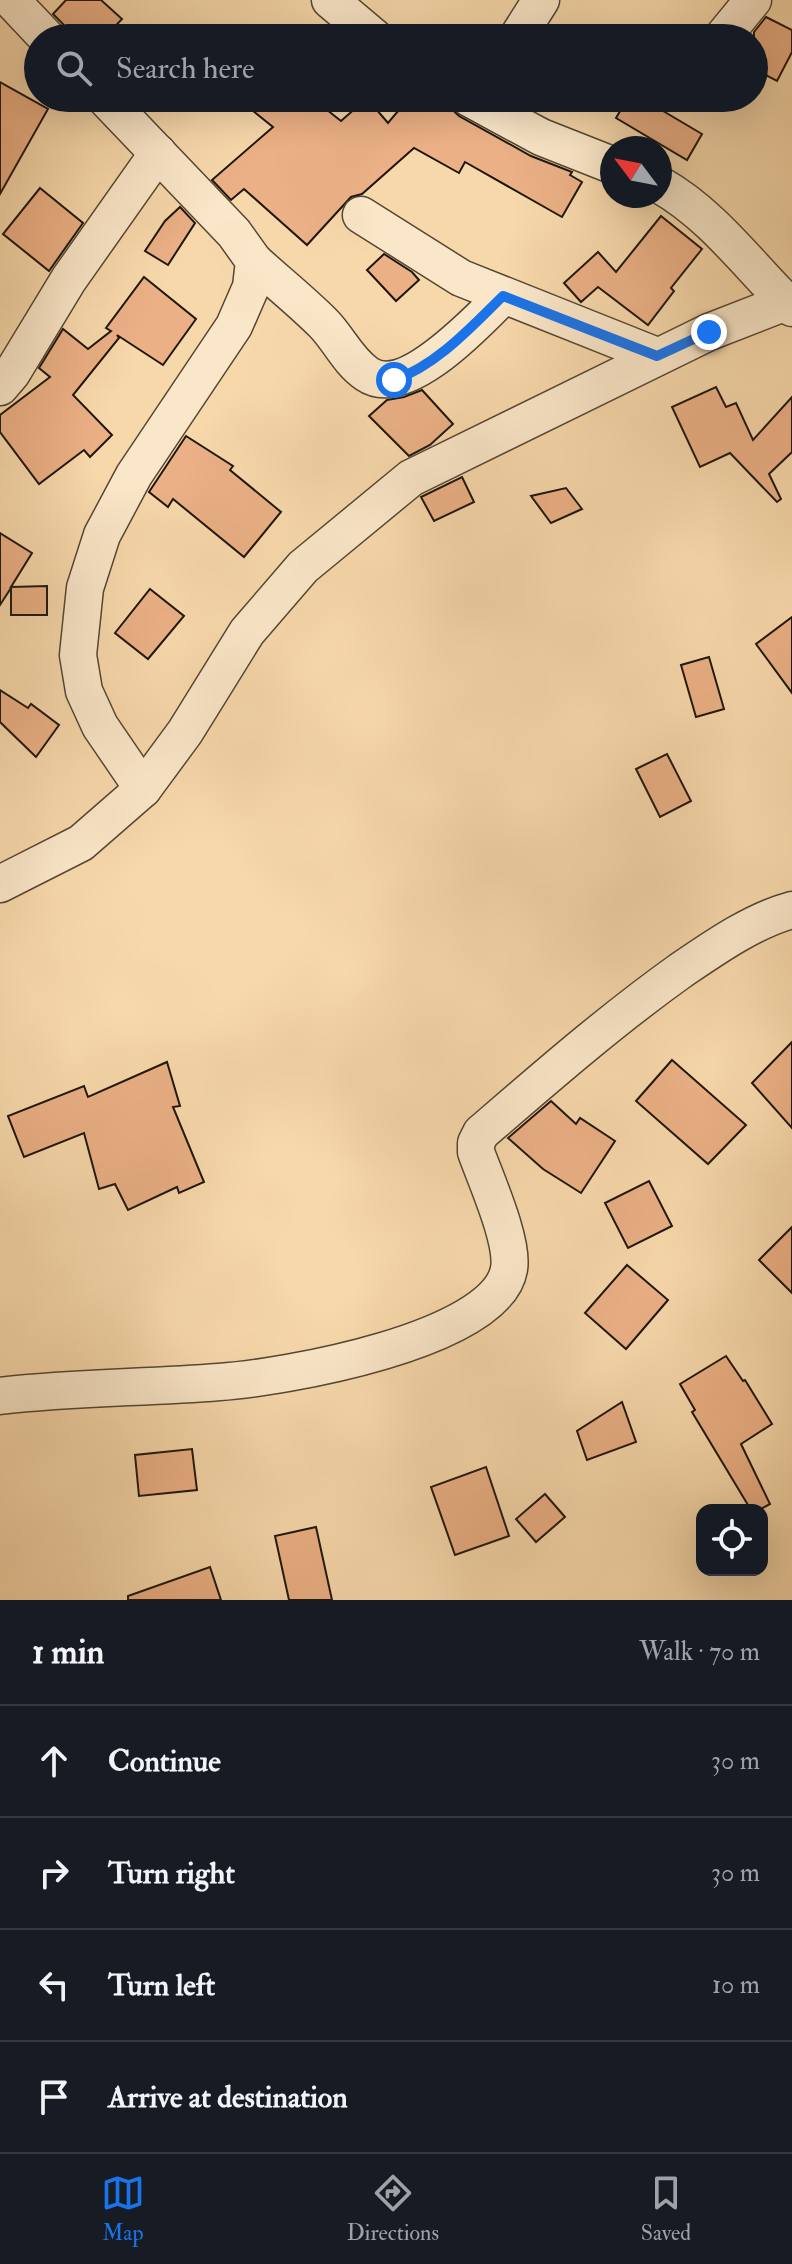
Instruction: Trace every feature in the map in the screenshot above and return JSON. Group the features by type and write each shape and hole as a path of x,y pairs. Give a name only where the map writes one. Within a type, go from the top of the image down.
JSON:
{"street":[{"path":"11,0 34,24"},
{"path":"330,0 358,24"},
{"path":"526,24 541,0"},
{"path":"733,24 753,0"},
{"path":"118,112 234,233 254,261 325,325 347,356 368,375 380,380 394,380 407,375 463,336 503,296"},
{"path":"498,112 541,137 600,160"},
{"path":"0,387 12,373 69,279 158,153"},
{"path":"0,884 81,843 143,789 185,732 247,632 303,567 411,478 709,332 789,305 705,217 672,192"},
{"path":"361,215 461,278 657,356"},
{"path":"143,789 100,726 84,691 78,655 85,588 102,535 134,475 234,326 251,287 254,261"},
{"path":"0,1396 259,1378 350,1361 439,1332 484,1307 498,1292 509,1269 509,1249 476,1152 481,1133 575,1051 646,996 720,945 778,914 792,910"}],"building":[{"path":"66,0 101,0 122,19 117,24 63,24 53,14"},
{"path":"766,17 792,30 792,52 777,81 768,76 768,24 760,24"},
{"path":"0,82 24,96 24,112 46,112 0,194"},
{"path":"254,112 330,112 341,121 351,112 379,112 388,123 397,112 455,112 531,156 572,172 570,175 582,182 562,217 465,162 459,173 414,148 362,194 351,197 307,245 244,189 231,200 212,180 273,127"},
{"path":"620,112 665,112 702,134 687,160 672,151 672,136 646,136 616,118"},
{"path":"40,188 83,223 49,271 3,234"},
{"path":"180,207 195,223 168,265 145,251 165,221"},
{"path":"661,216 702,249 671,288 674,291 648,325 598,287 581,302 564,283 598,252 616,272"},
{"path":"384,254 419,280 396,301 367,270"},
{"path":"144,277 196,319 163,365 117,335 119,338 73,395 112,435 90,457 84,450 39,484 0,432 0,415 50,377 39,368 63,329 88,349 111,331 106,328"},
{"path":"716,387 726,407 736,403 753,440 792,397 792,452 769,474 781,499 777,502 730,453 700,467 672,407"},
{"path":"422,390 453,424 430,445 409,456 369,416 387,400"},
{"path":"186,436 233,466 230,470 281,512 244,557 173,499 168,507 149,492"},
{"path":"462,477 474,502 434,521 421,497"},
{"path":"566,488 582,509 551,523 531,496"},
{"path":"0,533 32,553 11,587 47,586 47,615 11,615 11,588 0,605"},
{"path":"150,589 184,616 148,659 115,633"},
{"path":"792,617 792,693 756,644"},
{"path":"709,657 724,709 696,717 681,665"},
{"path":"0,690 28,708 31,704 59,725 36,757 0,722"},
{"path":"667,754 691,801 660,817 636,769"},
{"path":"792,1042 792,1128 752,1083"},
{"path":"672,1060 746,1125 708,1164 636,1101"},
{"path":"167,1062 180,1106 173,1107 204,1182 179,1193 177,1187 128,1210 115,1184 99,1189 84,1133 24,1157 8,1116 84,1086 88,1097"},
{"path":"551,1101 576,1124 580,1118 615,1141 581,1193 543,1169 508,1138"},
{"path":"649,1181 672,1226 628,1248 605,1203"},
{"path":"792,1227 792,1293 759,1260"},
{"path":"627,1265 668,1300 626,1349 585,1313"},
{"path":"726,1356 745,1380 772,1424 741,1444 770,1504 747,1504 692,1412 695,1410 680,1384"},
{"path":"622,1402 636,1442 587,1460 577,1431"},
{"path":"192,1449 197,1490 139,1496 135,1455"},
{"path":"486,1467 509,1536 455,1555 431,1487"},
{"path":"545,1494 565,1517 536,1542 516,1519"},
{"path":"316,1527 332,1600 289,1600 275,1536"},
{"path":"210,1567 221,1600 128,1600 128,1596"}],"route":[{"path":"394,380 407,375 463,336 503,296 657,356 709,332"}]}
